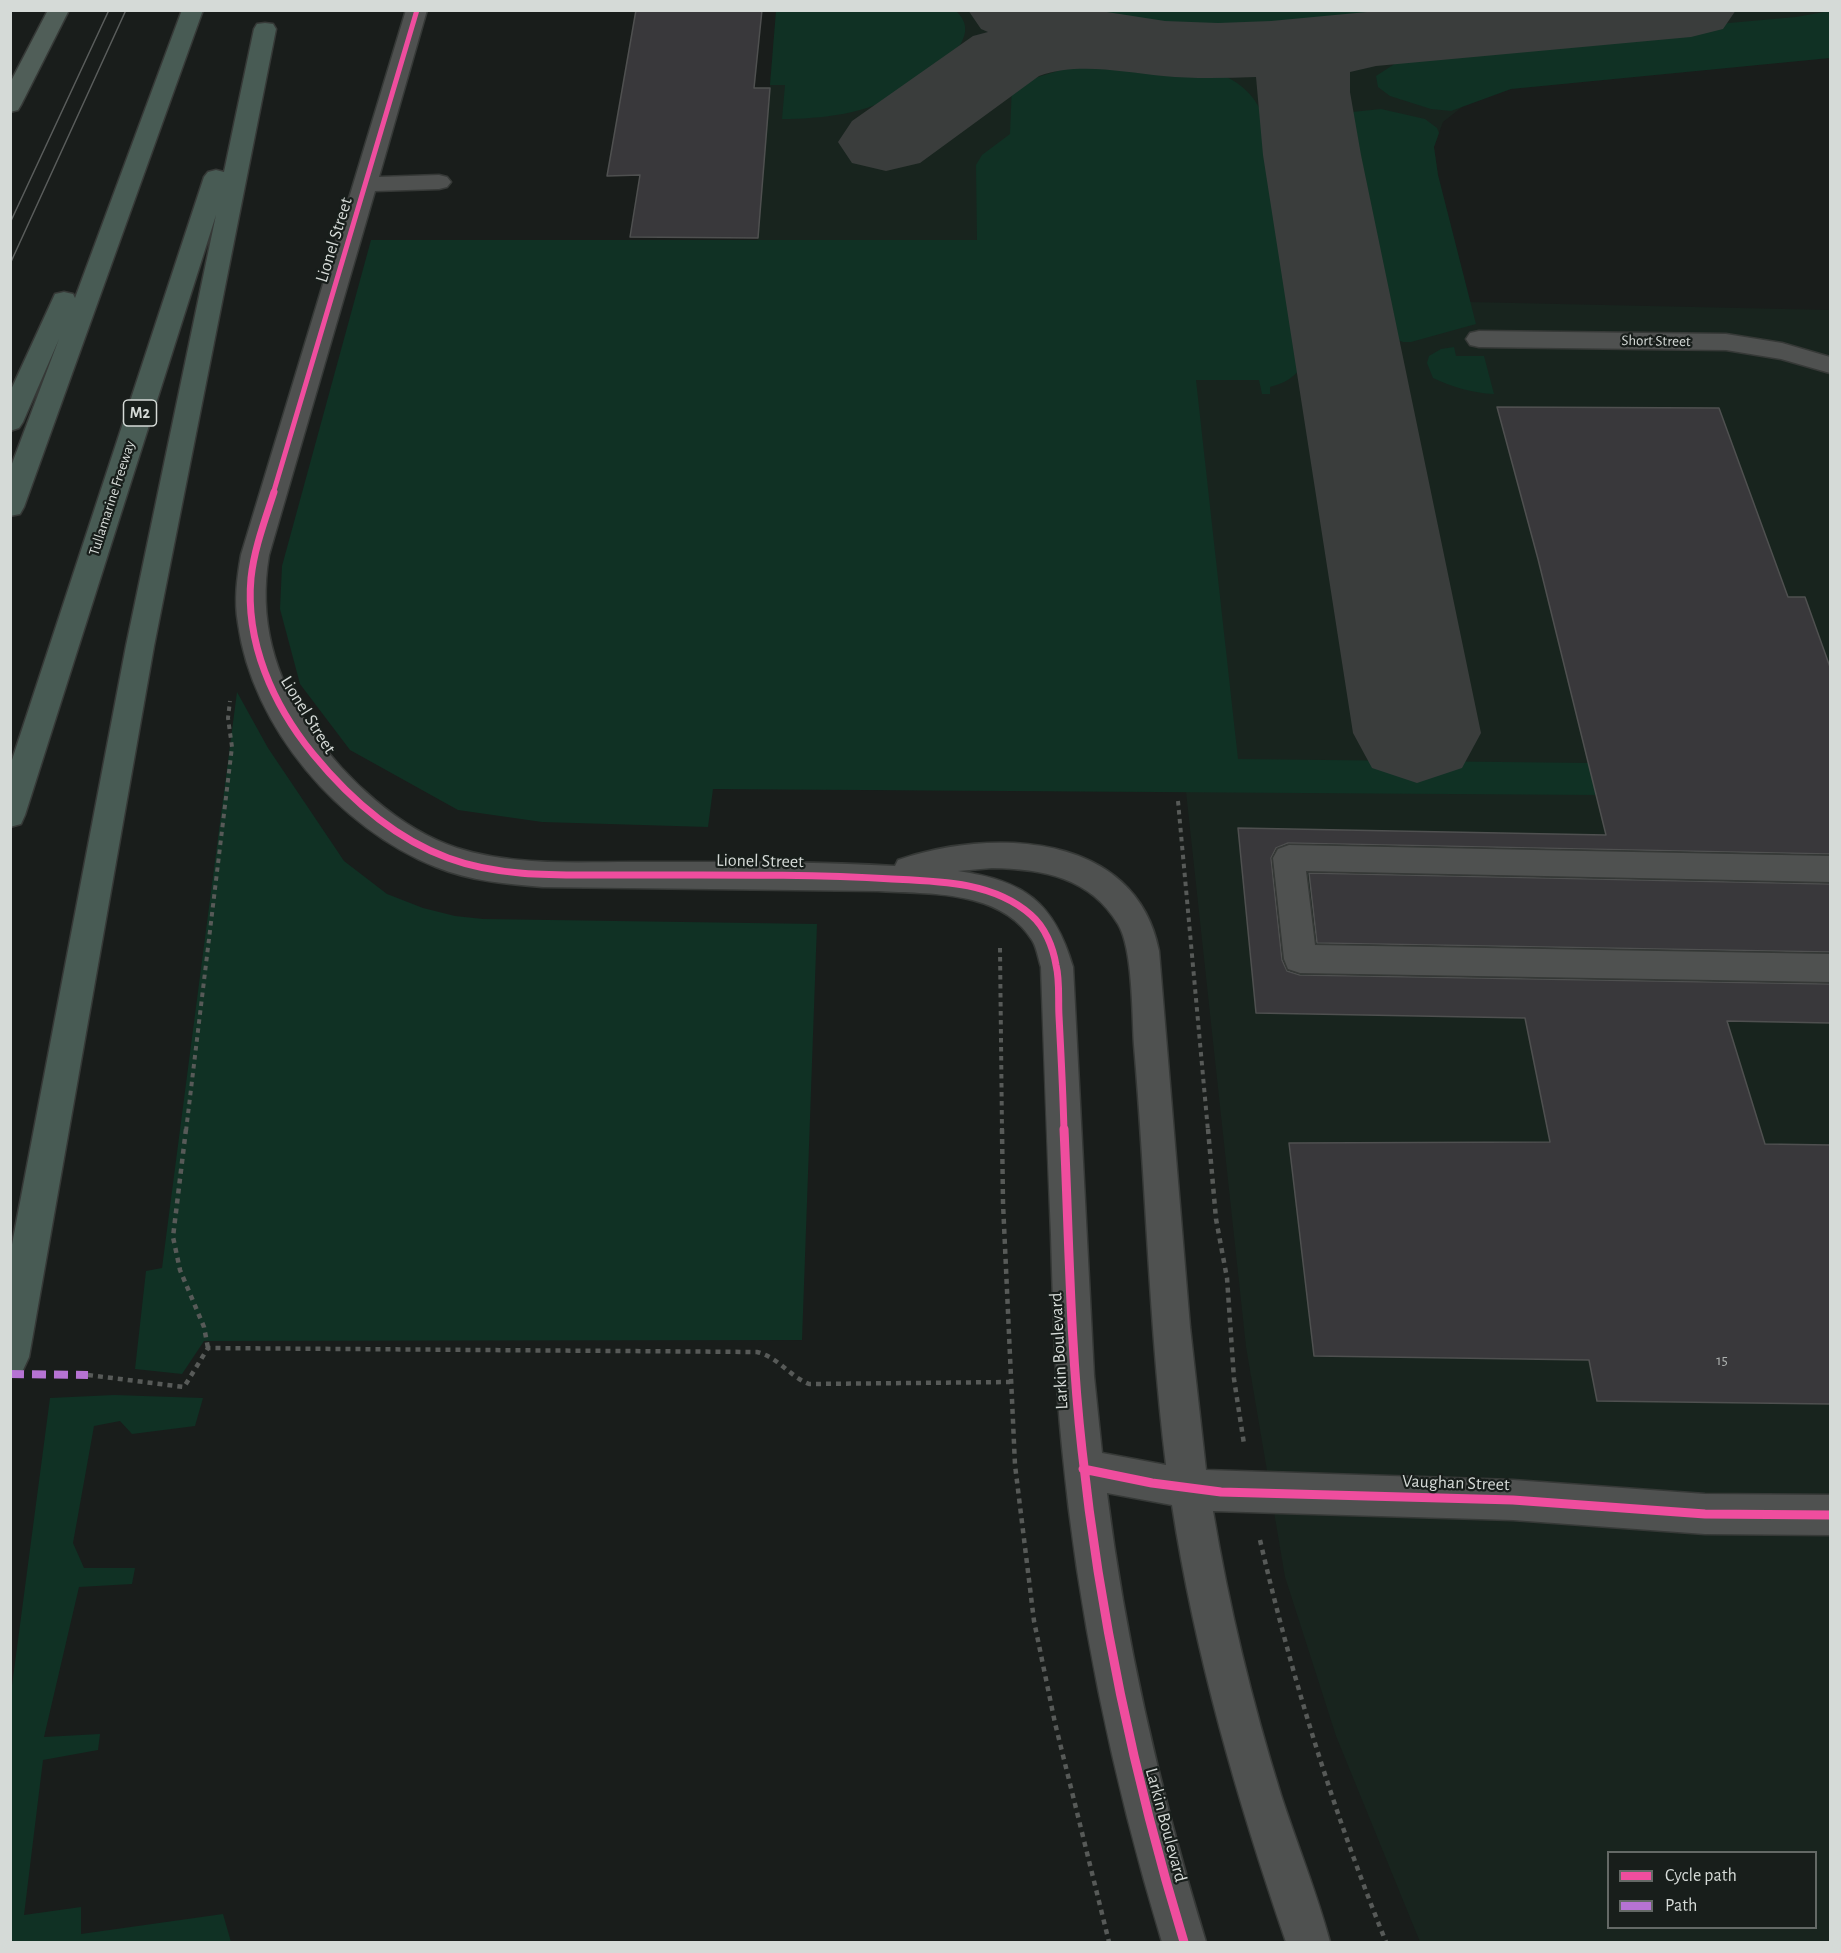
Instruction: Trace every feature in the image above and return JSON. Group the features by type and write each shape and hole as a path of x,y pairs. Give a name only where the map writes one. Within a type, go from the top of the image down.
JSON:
{"highway":[{"name":"Tullamarine Freeway","path":"10,815 268,20"},
{"path":"10,1357 140,646 268,20"},
{"path":"10,422 188,21"},
{"path":"10,507 188,21"}],"main road":[{"path":"10,105 59,10"}],"street":[{"name":"Lionel Street","path":"417,10 367,184 264,517 249,577 249,604 256,652 280,707 325,770 360,804 379,819 423,846 473,866 541,874 878,878"},
{"path":"367,184 438,182"},
{"name":"Short Street","path":"1479,339 1726,342 1782,351 1830,365"},
{"path":"878,878 920,865 970,857 1025,857 1053,860 1080,869 1108,889 1119,900 1137,930 1142,951 1151,1039 1173,1342 1190,1489 1209,1600 1227,1680 1263,1808 1308,1942"},
{"path":"1830,869 1289,858 1300,959 1830,968"},
{"name":"Larkin Boulevard","path":"878,878 955,884 999,894 1013,900 1036,917 1051,942 1056,956 1073,1331 1083,1469 1097,1580 1121,1708 1148,1822 1184,1942"},
{"name":"Vaughan Street","path":"1083,1469 1190,1489 1251,1494 1468,1498 1664,1512 1830,1515"}],"path":[{"path":"88,1375 184,1387 208,1348 204,1328 180,1270 173,1238 232,747 228,718 231,697"},
{"path":"1178,801 1216,1219 1227,1278 1234,1379 1251,1494 1271,1588 1302,1706 1365,1893 1386,1942"},
{"path":"208,1348 757,1352 774,1358 795,1378 809,1384 1010,1382"}],"shaded area":[{"path":"776,11 1830,11 1830,58 1511,89 1466,104 1443,122 1434,147 1438,175 1470,302 1830,310 1830,1942 1420,1942 1336,1736 1285,1577 1246,1347 1186,792 712,789"}],"green space":[{"path":"776,11 956,11 964,23 965,31 960,45 917,80 889,99 844,114 782,119 785,85 770,85"},
{"path":"1081,11 1402,11 1281,22 1201,25 1121,19"},
{"path":"1830,11 1830,58 1511,89 1451,111 1431,109 1390,96 1378,87 1376,76 1396,63 1439,49 1796,17"},
{"path":"1125,63 1203,69 1238,83 1251,96 1262,113 1294,309 1301,368 1287,380 1270,387 1270,394 1262,394 1259,380 1196,380 1238,759 1589,763 1596,795 713,789 708,827 542,822 458,810 350,750 300,684 280,609 282,566 371,240 977,240 976,165 982,155 1010,134 1012,85 1074,66"},
{"path":"1381,109 1425,119 1437,128 1439,133 1434,147 1438,175 1476,324 1411,342 1403,342 1390,337 1346,116 1352,112"},
{"path":"1454,347 1456,356 1484,356 1494,394 1462,389 1433,378 1427,363 1429,356 1441,349"},
{"path":"237,692 268,748 344,861 387,894 423,908 455,916 483,919 817,924 802,1340 204,1341 182,1374 135,1369 146,1271 162,1268"},
{"path":"114,1395 203,1398 195,1426 132,1434 120,1421 94,1426 73,1543 84,1568 135,1568 132,1584 79,1587 44,1737 100,1734 98,1750 43,1760 24,1915 81,1907 81,1934 223,1914 231,1942 11,1942 11,1693 50,1398"}],"building":[{"path":"636,10 762,10 754,88 770,88 758,238 630,237 640,175 607,176"},
{"path":"1497,407 1719,408 1788,597 1805,597 1830,667 1830,854 1288,843 1276,848 1271,858 1282,960 1287,971 1300,975 1830,984 1830,1023 1727,1021 1765,1144 1830,1145 1830,1404 1597,1401 1589,1360 1314,1356 1289,1143 1550,1142 1525,1018 1256,1013 1238,828 1606,835 1538,559"},
{"path":"1309,873 1830,884 1830,952 1317,943"}],"taxiway":[{"path":"1013,10 1062,30 1113,42 1165,49 1271,49 1361,40"},
{"path":"1361,40 1691,10"},
{"path":"1361,40 1369,39"},
{"path":"1361,40 1333,46 1315,53 1304,66 1303,92 1344,337 1417,733"},
{"path":"886,142 1006,56 1044,44 1106,41"}],"tram line":[{"path":"10,223 109,10"},
{"path":"10,264 126,10"}],"marked path":[{"path":"10,1374 88,1375"}],"cycle path":[{"path":"417,10 255,555 251,577 251,621 255,642 269,684 290,723 306,746 347,792 395,831 448,858 498,870 543,874 712,875 933,881 989,891 1013,901 1034,917 1049,938 1057,967 1075,1376 1090,1520 1113,1662 1128,1733 1144,1803 1184,1942"},
{"path":"1083,1469 1152,1483 1221,1492 1513,1500 1705,1514 1830,1515"}]}
